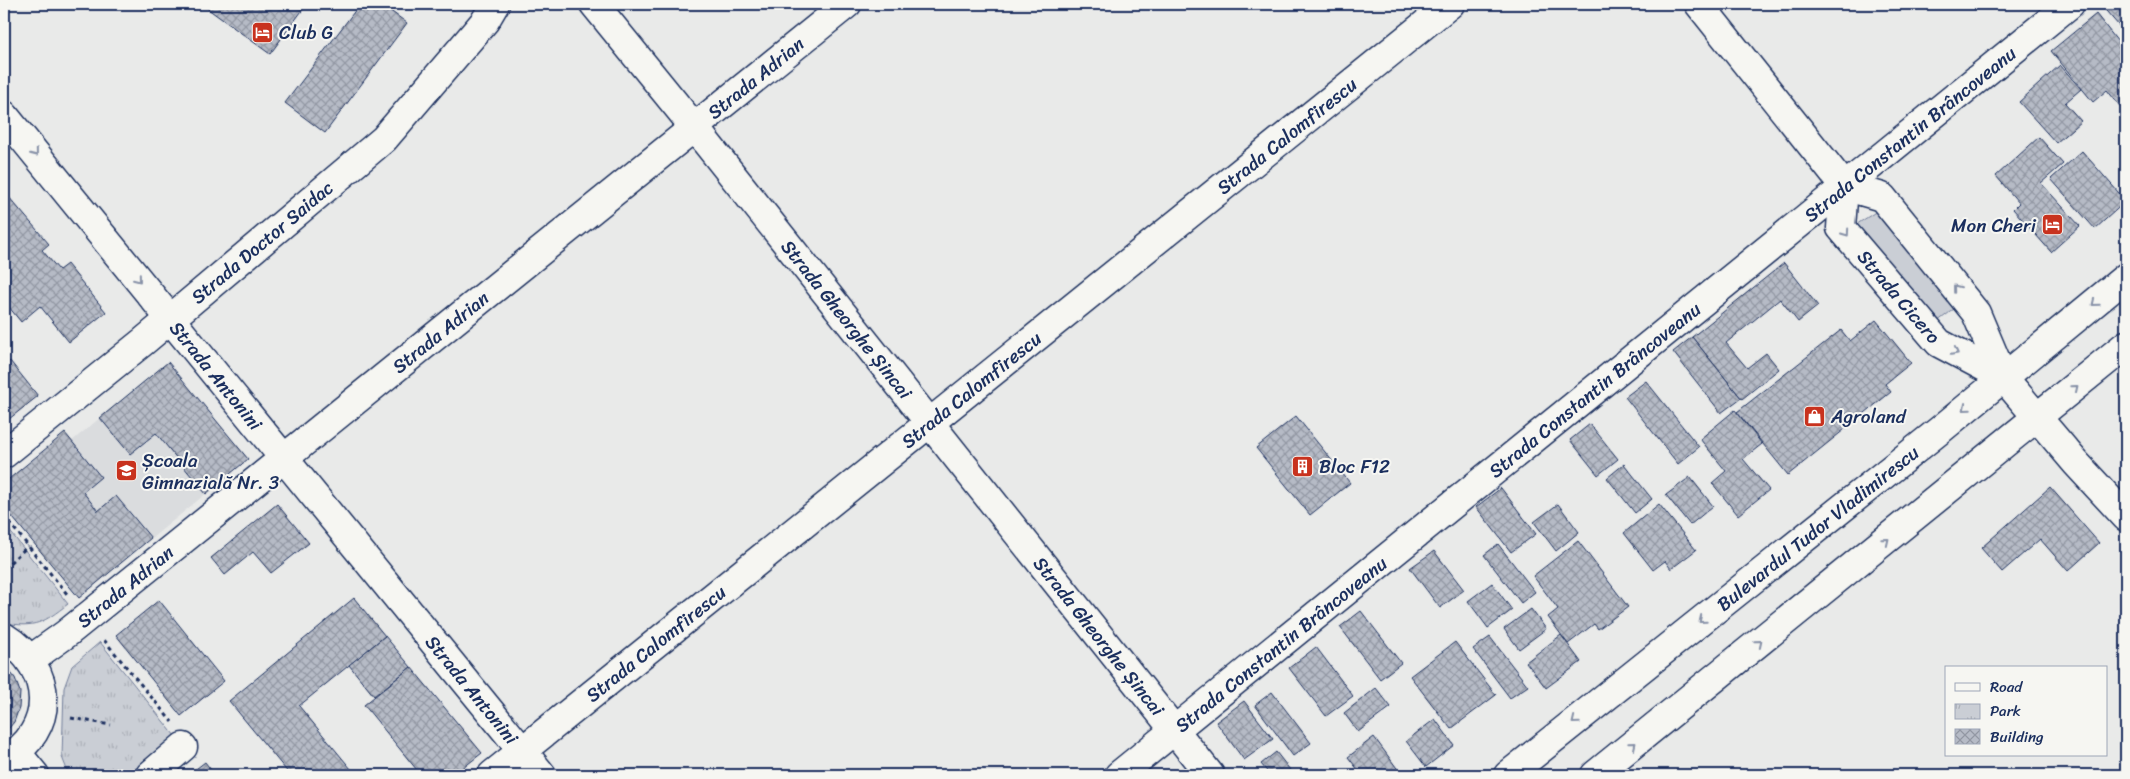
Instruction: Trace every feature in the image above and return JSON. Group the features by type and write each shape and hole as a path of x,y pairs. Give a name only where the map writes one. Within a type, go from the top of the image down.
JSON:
{"street":[{"name":"Strada Doctor Saidac","path":"4,454 171,318 384,139 485,21 495,4"},
{"name":"Strada Gheorghe Șincai","path":"594,4 1210,775"},
{"name":"Strada Adrian","path":"31,659 66,634 847,4"},
{"name":"Strada Calomfirescu","path":"492,775 523,752 1450,4"},
{"path":"1699,4 1844,186"},
{"name":"Strada Constantin Brâncoveanu","path":"1119,775 2070,4"},
{"name":"Strada Antonini","path":"4,115 542,775"},
{"name":"Strada Cicero","path":"2003,377 1939,343 1841,228 1844,186 1882,197 1976,313 2003,377 2037,418 2126,517"},
{"name":"Bulevardul Tudor Vladimirescu","path":"1508,775 1924,443 2126,277"},
{"path":"1595,775 2126,345"},
{"path":"4,636 18,645 31,659 39,674 43,691 38,725 29,740 10,756 35,775"},
{"path":"150,775 184,748"}],"path":[{"path":"4,568 28,546"},
{"path":"42,708 62,717 111,725"}],"shaded area":[{"name":"Școala Gimnazială Nr. 3","path":"168,362 248,459 79,598 4,507 4,483 65,433 72,441"}],"green space":[{"path":"1877,211 1954,309 1933,325 1854,226"},
{"path":"4,524 68,604 45,620 24,625 4,623"},
{"path":"100,642 179,741 137,775 69,775 62,757 64,688 72,666"}],"building":[{"name":"Club G","path":"212,4 307,4 270,54 208,9"},
{"path":"360,4 381,4 407,23 325,133 285,103"},
{"path":"2100,4 2126,4 2126,34"},
{"path":"2096,14 2126,52 2126,114 2107,90 2093,102 2051,51"},
{"path":"2060,65 2081,89 2065,103 2081,121 2056,143 2019,102"},
{"path":"2039,137 2063,164 2041,183 2080,226 2051,252 2013,209 2019,203 1996,176"},
{"path":"2082,151 2126,201 2095,229 2051,179"},
{"path":"8,196 49,244 42,250 59,270 67,264 106,312 69,342 40,306 21,322 4,301 4,200"},
{"path":"1784,263 1818,306 1798,322 1780,299 1726,343 1747,368 1766,353 1779,369 1742,399 1692,337"},
{"path":"1876,320 1911,363 1885,384 1891,392 1788,475 1737,412 1841,330 1850,341"},
{"path":"1692,337 1741,398 1721,413 1673,352"},
{"path":"10,361 38,396 4,423 4,366"},
{"path":"168,362 248,459 206,494 156,433 130,454 100,418"},
{"path":"1646,381 1699,447 1678,464 1625,397"},
{"path":"1735,410 1762,444 1743,459 1769,490 1738,515 1712,483 1726,471 1700,439"},
{"name":"Bloc F12","path":"1296,416 1350,483 1310,515 1256,448"},
{"path":"1590,424 1618,459 1598,475 1570,440"},
{"path":"65,433 101,477 83,492 98,511 116,496 151,538 79,598 4,507 4,483"},
{"path":"1624,464 1652,499 1635,513 1607,478"},
{"path":"1690,477 1713,506 1690,525 1666,495"},
{"path":"2050,487 2099,543 2068,571 2040,539 2002,572 1981,548"},
{"path":"1501,488 1536,534 1511,552 1476,507"},
{"path":"277,504 309,543 271,573 253,552 225,575 211,558"},
{"path":"1558,504 1579,532 1556,551 1534,522"},
{"path":"1659,504 1696,550 1671,569 1665,561 1653,570 1624,533"},
{"path":"1578,541 1628,607 1598,629 1594,624 1568,644 1548,617 1558,609 1533,576"},
{"path":"1498,544 1535,592 1521,603 1484,555"},
{"path":"1434,551 1464,590 1440,608 1410,568"},
{"path":"1492,583 1512,610 1488,628 1468,601"},
{"path":"354,598 385,636 299,706 356,775 290,775 229,701"},
{"path":"159,600 224,681 181,716 116,635"},
{"path":"1531,609 1546,629 1519,649 1504,629"},
{"path":"1361,611 1401,663 1380,679 1340,627"},
{"path":"1561,635 1581,662 1546,688 1526,662"},
{"path":"385,636 411,667 374,696 349,665"},
{"path":"1490,637 1528,686 1510,698 1473,649"},
{"path":"1455,642 1496,695 1451,729 1410,676"},
{"path":"1316,647 1353,696 1326,716 1289,668"},
{"path":"4,664 15,678 20,692 19,708 14,722 4,734"},
{"path":"411,667 482,753 454,775 421,775 364,705"},
{"path":"1376,688 1391,707 1358,732 1344,713"},
{"path":"1272,692 1311,743 1293,756 1255,705"},
{"path":"1244,701 1273,739 1244,760 1216,722"},
{"path":"1435,719 1454,745 1426,767 1406,741"},
{"path":"1374,737 1402,775 1362,775 1348,757"},
{"path":"1276,752 1294,775 1270,775 1261,764"},
{"path":"205,762 215,775 188,775"}],"place":[{"name":"Club G","path":"263,32"},
{"name":"Mon Cheri","path":"2052,225"},
{"name":"Agroland","path":"1815,416"},
{"name":"Bloc F12","path":"1303,466"},
{"name":"Școala Gimnazială Nr. 3","path":"126,471"}]}
